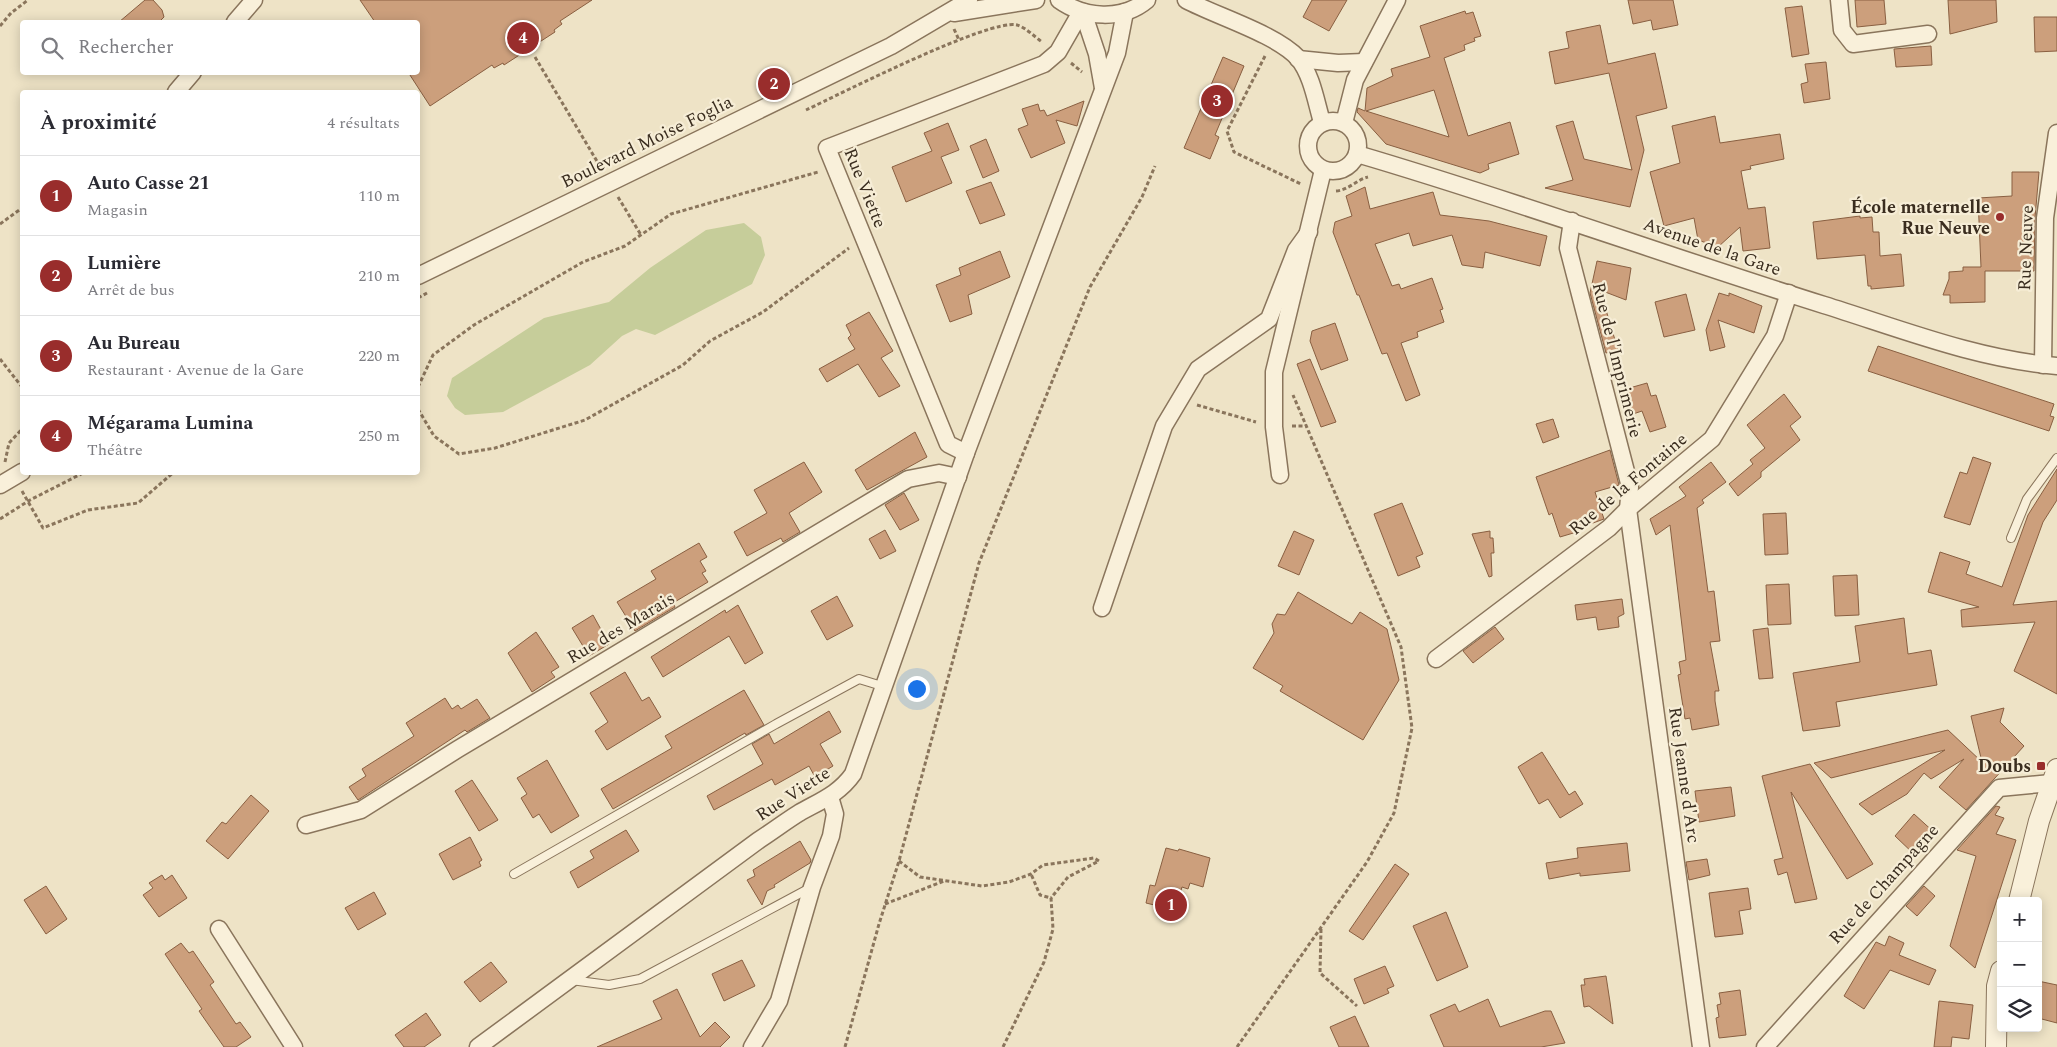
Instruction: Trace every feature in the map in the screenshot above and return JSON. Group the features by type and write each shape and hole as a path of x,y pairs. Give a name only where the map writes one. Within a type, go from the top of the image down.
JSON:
{"street":[{"path":"237,20 254,0"},
{"name":"Boulevard Moise Foglia","path":"420,275 891,46 947,15 969,0"},
{"name":"Boulevard Moise Foglia","path":"947,15 1036,0"},
{"path":"1059,0 1082,12 1104,15 1125,12 1147,0"},
{"path":"1186,0 1269,37 1298,59 1310,81 1322,122"},
{"path":"1344,123 1355,80 1397,0"},
{"path":"1838,0 1842,30 1853,44 1928,34"},
{"name":"Rue Viette","path":"1082,12 1097,54 1103,91"},
{"name":"Rue Viette","path":"966,453 948,444 828,148 1044,64 1058,52 1082,12"},
{"name":"Rue Viette","path":"478,1047 759,840 844,787 853,774 882,686 966,453 1103,91 1116,53 1125,12"},
{"path":"1298,59 1338,63 1364,62"},
{"path":"178,90 190,75"},
{"path":"1336,121 1344,123 1355,133 1358,147 1357,154 1347,168 1339,171 1323,170 1315,165 1307,150 1310,134 1322,122 1336,121"},
{"name":"Rue Neuve","path":"2050,365 2044,276 2045,218 2057,134"},
{"name":"Avenue de la Gare","path":"1357,154 1572,221 1981,355 2050,365"},
{"path":"1280,475 1274,427 1274,372 1323,170"},
{"name":"Rue de l'Imprimerie","path":"1572,221 1568,248 1630,487 1628,508"},
{"path":"1102,608 1164,426 1198,369 1269,320 1296,250 1309,232"},
{"name":"Rue de la Fontaine","path":"1436,659 1608,528 1628,508 1712,439 1774,336 1788,293"},
{"name":"Rue des Marais","path":"306,825 362,810 458,749 908,479 940,473 958,477"},
{"name":"Rue Jeanne d'Arc","path":"1628,508 1700,1047"},
{"path":"2020,897 2054,776"},
{"name":"Rue de Champagne","path":"1765,1047 2000,788 2054,776"},
{"path":"752,1047 779,1001 812,886 831,836 835,814 830,797"},
{"path":"219,929 294,1047"},
{"path":"1996,1047 1997,986"}],"lane":[{"path":"2011,538 2027,498 2057,458"},
{"path":"514,874 776,724 859,679 882,686"},
{"path":"571,980 609,985 640,979 812,886"}],"path":[{"path":"0,26 11,13 28,0"},
{"path":"1269,37 1265,58 1227,130 1231,145 1234,152 1298,183 1319,189"},
{"path":"535,57 641,235"},
{"path":"845,1047 899,861 979,563 1090,287 1142,197 1155,166"},
{"path":"420,383 433,355 474,326 583,262 625,246 671,214 835,167"},
{"path":"0,224 20,209"},
{"path":"420,412 434,436 459,454 495,448 585,420 683,365 710,341 763,312 864,237"},
{"path":"0,359 20,384"},
{"path":"1237,1047 1367,862 1394,813 1412,728 1401,647 1292,393"},
{"path":"1180,400 1274,427 1306,426"},
{"path":"20,431 9,443 4,461 42,528 88,510 138,503 171,475"},
{"path":"0,519 79,475"},
{"path":"899,861 920,877 982,886 1009,882 1031,874 1043,865 1094,858 1099,861 1068,877 1051,898 1053,929 1044,962 1002,1047"},
{"path":"1031,874 1040,895 1051,898"},
{"path":"886,904 947,880"},
{"path":"1321,928 1320,973 1358,1006"}],"green space":[{"path":"744,223 761,237 765,255 752,284 655,335 636,329 622,336 590,365 503,412 465,415 455,408 447,396 452,378 544,318 609,302 650,268 706,230"}],"building":[{"path":"145,0 153,0 162,10 164,17 161,20 121,20"},
{"path":"360,0 592,0 560,21 562,24 554,30 555,32 504,65 503,63 494,68 492,65 430,106 410,75 420,75 420,20 374,20"},
{"path":"1312,0 1347,0 1329,31 1303,17"},
{"path":"1628,0 1673,0 1678,25 1653,30 1651,20 1633,24"},
{"path":"1855,0 1884,0 1886,24 1857,27"},
{"path":"1948,0 1996,0 1997,22 1950,34"},
{"path":"1802,6 1809,54 1792,57 1785,8"},
{"path":"1465,11 1466,14 1473,12 1481,36 1474,38 1475,41 1464,45 1465,50 1444,58 1468,136 1510,122 1519,154 1488,164 1489,169 1480,173 1386,144 1357,112 1358,108 1365,111 1367,88 1393,76 1391,69 1430,57 1420,26","holes":["1434,90 1449,137 1366,111"]},
{"path":"2034,17 2057,17 2057,51 2035,52"},
{"path":"1600,25 1608,64 1655,53 1667,108 1636,116 1644,150 1630,207 1545,188 1573,180 1556,126 1573,121 1584,159 1632,170 1609,73 1555,84 1549,52 1569,48 1566,32"},
{"path":"1931,46 1932,65 1896,67 1894,49"},
{"path":"1223,57 1244,66 1215,135 1219,137 1210,159 1184,148"},
{"path":"1826,62 1830,99 1804,103 1801,84 1808,82 1805,64"},
{"path":"1084,101 1077,126 1056,120 1065,143 1031,158 1018,129 1028,125 1022,109 1038,104 1040,111 1044,110 1047,116"},
{"path":"1715,116 1720,143 1780,134 1784,159 1750,166 1751,169 1741,171 1748,209 1765,207 1770,248 1743,251 1740,227 1718,247 1698,240 1694,218 1664,226 1650,172 1680,163 1672,126"},
{"path":"948,123 959,150 941,157 952,183 906,202 892,167 932,151 924,133"},
{"path":"986,139 999,171 983,178 970,146"},
{"path":"2012,172 2039,172 2035,218 2034,271 1985,271 1985,302 1950,303 1950,295 1943,295 1949,279 1949,272 1963,271 1963,267 1981,267 1978,198 2012,196"},
{"path":"991,182 1005,215 980,224 966,191"},
{"path":"1365,187 1370,209 1433,192 1440,215 1489,221 1547,236 1540,266 1485,252 1483,268 1462,265 1452,235 1413,246 1409,233 1375,244 1392,286 1399,284 1401,289 1432,278 1443,309 1440,310 1444,322 1417,332 1418,337 1401,343 1420,395 1406,401 1387,353 1382,354 1333,232 1335,222 1352,216 1346,196"},
{"path":"1860,216 1860,218 1872,217 1873,232 1879,232 1880,256 1901,254 1904,286 1871,289 1871,286 1868,286 1865,255 1817,259 1813,222"},
{"path":"1000,251 1010,277 968,295 972,314 950,322 936,285 961,275 959,268"},
{"path":"1597,261 1631,268 1626,300 1600,290 1618,350 1606,353 1590,293"},
{"path":"1719,293 1729,296 1729,293 1762,306 1754,333 1718,320 1725,347 1710,351 1706,330"},
{"path":"1686,294 1695,330 1664,337 1655,302"},
{"path":"869,312 893,351 881,358 900,386 879,397 858,364 827,382 819,369 855,349 848,338 851,335 846,325"},
{"path":"1335,323 1348,360 1321,370 1310,341 1312,331"},
{"path":"1878,346 2054,404 2050,416 2054,417 2049,431 1868,371"},
{"path":"1310,359 1336,422 1321,427 1297,364"},
{"path":"1647,383 1651,396 1656,395 1666,427 1650,432 1642,411 1633,414 1626,389"},
{"path":"1784,394 1801,417 1790,426 1800,440 1761,472 1761,477 1738,496 1729,484 1753,464 1750,460 1765,448 1747,425"},
{"path":"1553,419 1559,437 1543,443 1536,424"},
{"path":"915,432 927,457 867,490 855,470"},
{"path":"1610,450 1619,485 1595,492 1604,519 1579,528 1580,531 1560,537 1552,513 1549,515 1536,477"},
{"path":"1973,457 1991,463 1970,525 1944,517 1960,472 1967,474"},
{"path":"804,462 822,492 789,513 800,532 783,542 781,538 747,556 734,532 767,513 754,490"},
{"path":"1711,462 1726,482 1702,500 1704,503 1697,508 1708,592 1714,591 1720,641 1710,642 1719,691 1715,691 1715,701 1719,725 1692,730 1690,718 1685,719 1678,675 1681,674 1679,662 1686,660 1670,525 1656,535 1650,519 1686,496 1679,487"},
{"path":"2057,469 2057,500 2043,522 2013,605 2057,601 2057,694 2014,671 2035,622 1962,627 1961,610 1979,607 1928,592 1940,552 1970,562 1966,574 2002,587 2028,515"},
{"path":"904,493 919,520 900,530 885,505"},
{"path":"1402,503 1423,554 1416,557 1420,567 1398,576 1374,514"},
{"path":"1786,513 1788,554 1765,555 1763,514"},
{"path":"885,530 896,551 880,559 869,539"},
{"path":"1294,531 1314,540 1299,575 1278,566"},
{"path":"1490,531 1490,538 1493,538 1494,553 1491,553 1492,576 1489,577 1472,534"},
{"path":"699,543 707,557 700,561 706,571 702,573 708,582 673,603 675,607 635,631 617,602 656,579 651,571"},
{"path":"1857,575 1859,615 1835,616 1833,576"},
{"path":"1789,584 1791,624 1768,625 1766,585"},
{"path":"1298,592 1352,624 1360,612 1387,629 1399,680 1363,740 1280,691 1283,686 1253,668 1274,633 1272,624 1277,614 1285,615"},
{"path":"837,596 853,626 827,640 811,611"},
{"path":"1622,599 1624,614 1618,617 1619,627 1598,630 1596,617 1577,620 1575,605"},
{"path":"738,605 763,653 745,664 729,636 663,677 651,657 725,610 726,613"},
{"path":"593,615 609,644 589,656 572,628"},
{"path":"1904,618 1908,654 1931,650 1937,685 1836,702 1840,726 1803,731 1793,673 1860,662 1855,626"},
{"path":"1495,627 1504,639 1473,663 1463,651"},
{"path":"1768,628 1773,678 1759,679 1753,630"},
{"path":"536,632 559,667 551,672 555,677 532,692 508,653"},
{"path":"625,672 642,701 649,697 661,717 607,750 595,731 608,722 590,693"},
{"path":"744,690 764,725 746,735 745,733 613,809 601,789 672,748 665,736"},
{"path":"445,698 452,709 458,705 461,709 477,699 490,718 467,732 465,730 358,800 349,787 366,776 362,769 414,736 406,723"},
{"path":"2004,708 2000,722 2024,746 1966,810 1939,787 1964,759 1931,779 1924,773 1907,794 1872,815 1859,804 1945,750 1831,778 1814,763 1948,730 1982,762 1971,716"},
{"path":"829,711 841,732 820,744 833,766 815,777 809,766 775,785 772,779 714,810 707,796 763,764 752,744 769,734 774,744"},
{"path":"1542,752 1569,795 1575,791 1583,804 1560,818 1548,799 1539,804 1518,767"},
{"path":"547,760 579,816 551,833 539,814 533,818 521,798 527,794 517,778"},
{"path":"1810,764 1873,864 1847,879 1791,792 1817,899 1795,903 1787,872 1778,875 1774,860 1783,858 1762,776"},
{"path":"472,780 498,820 479,831 455,791"},
{"path":"1731,787 1735,816 1699,822 1695,791"},
{"path":"251,795 269,811 228,859 206,841 222,822 226,824"},
{"path":"1996,806 2000,807 1995,815 2004,818 1996,834 2016,840 1975,968 1950,946 1976,856 1957,850"},
{"path":"1914,814 1936,834 1916,856 1895,836"},
{"path":"626,830 639,851 578,888 570,872 594,858 590,851"},
{"path":"470,837 482,860 479,862 481,866 453,880 439,854"},
{"path":"800,841 811,860 810,863 767,891 762,905 747,880 755,876 753,870"},
{"path":"1627,843 1630,871 1580,876 1580,873 1549,879 1546,863 1578,858 1577,848"},
{"path":"1166,848 1178,851 1179,849 1210,858 1203,887 1190,883 1188,889 1182,887 1175,910 1146,903 1150,885 1155,886"},
{"path":"1707,859 1710,875 1689,880 1686,862"},
{"path":"1395,864 1409,874 1363,940 1349,931"},
{"path":"162,875 165,880 172,875 187,898 159,917 143,895 153,888 149,883"},
{"path":"46,886 67,919 46,934 24,900"},
{"path":"1924,886 1935,896 1917,916 1906,906"},
{"path":"1748,888 1751,909 1739,911 1743,934 1715,937 1709,893"},
{"path":"374,892 386,914 358,930 345,908"},
{"path":"1446,912 1468,967 1437,981 1413,926"},
{"path":"1889,936 1904,943 1899,955 1936,970 1929,985 1890,970 1864,1009 1844,996 1876,942 1885,946"},
{"path":"181,943 189,953 193,951 214,982 210,985 236,1024 240,1022 251,1037 236,1047 224,1047 199,1011 202,1009 165,954"},
{"path":"742,960 755,986 724,1001 712,974"},
{"path":"491,962 507,982 480,1002 464,982"},
{"path":"1385,966 1394,986 1387,989 1389,993 1364,1004 1354,979"},
{"path":"1606,976 1613,1024 1589,1006 1584,1007 1581,985 1585,985 1584,979"},
{"path":"2042,982 2057,985 2057,1023 2042,1019"},
{"path":"677,989 700,1037 715,1022 730,1037 720,1047 597,1047 662,1019 653,1001"},
{"path":"1740,990 1746,1035 1719,1038 1716,1018 1719,1017 1717,1005 1721,1004 1719,993"},
{"path":"1488,999 1500,1027 1545,1011 1551,1011 1565,1043 1541,1047 1444,1047 1430,1015 1455,1004 1459,1012"},
{"path":"1939,1001 1973,1005 1969,1039 1952,1037 1951,1047 1934,1047"},
{"path":"426,1013 441,1035 424,1047 404,1047 395,1035"},
{"path":"1355,1016 1369,1047 1339,1047 1330,1027"}],"place":[{"name":"Mégarama Lumina","path":"523,38"},
{"name":"Lumière","path":"774,84"},
{"name":"Au Bureau","path":"1217,101"},
{"name":"École maternelle Rue Neuve","path":"2000,217"},
{"name":"Doubs","path":"2041,766"},
{"name":"Auto Casse 21","path":"1171,905"}]}
